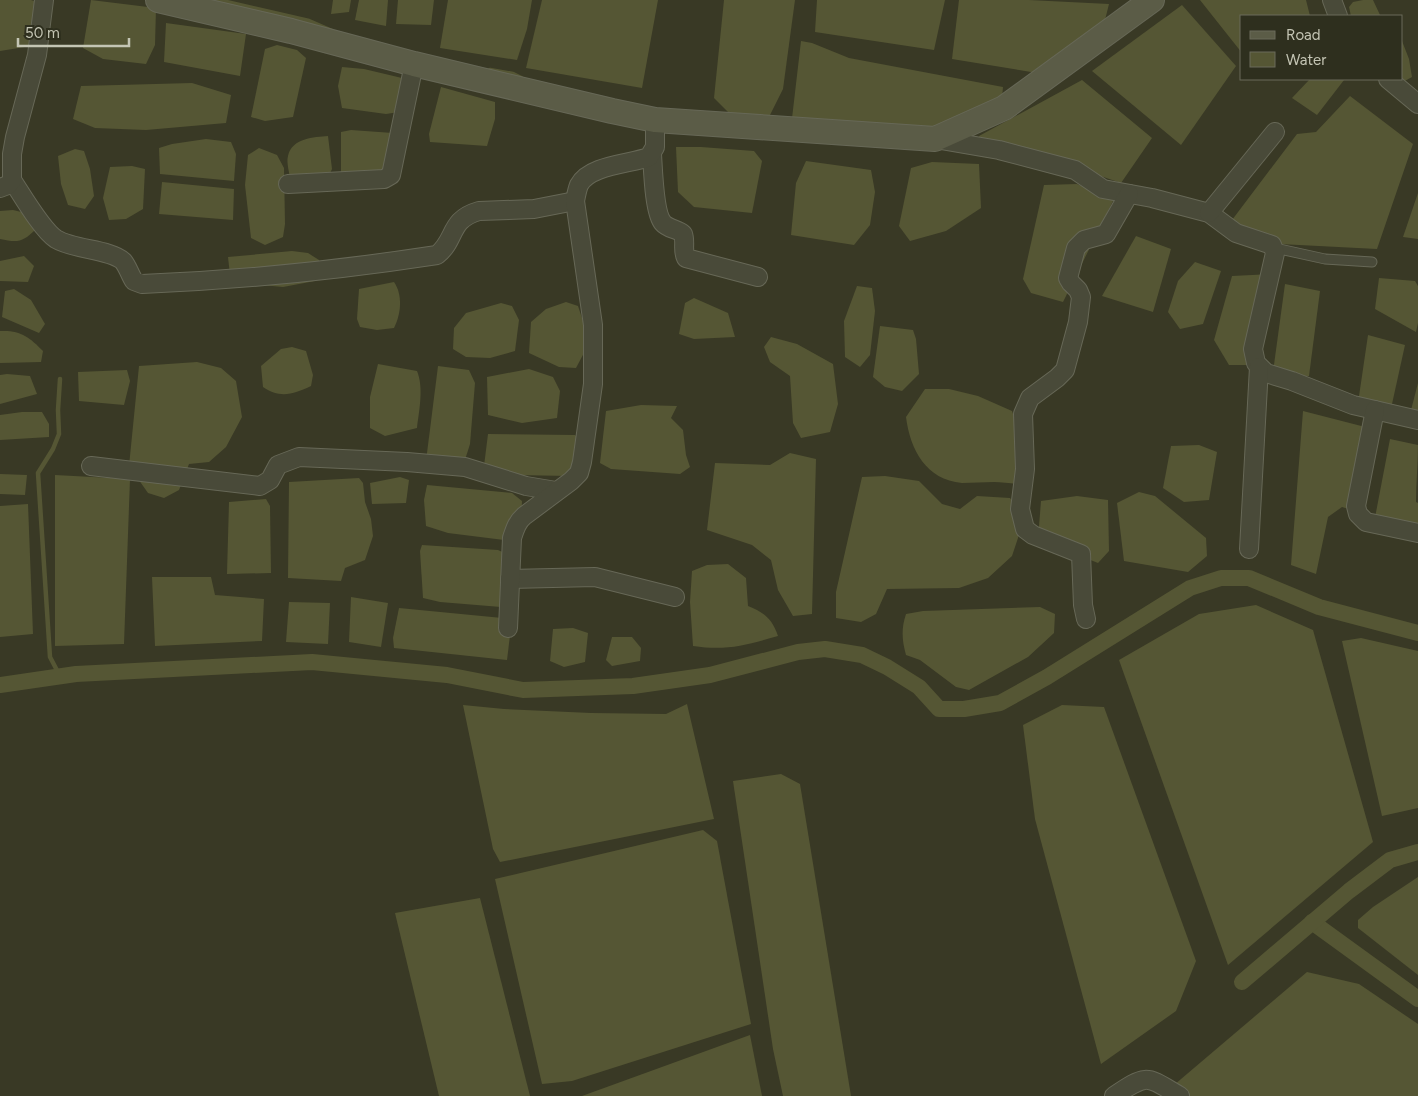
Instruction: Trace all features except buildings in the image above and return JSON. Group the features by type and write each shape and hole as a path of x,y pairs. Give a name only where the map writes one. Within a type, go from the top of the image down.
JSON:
{"street":[{"path":"44,0 33,75 22,107 6,184 55,238 72,246 116,257 127,267 134,282 142,284 203,282 350,268 437,255 444,249 456,224 470,214 478,211 534,209 575,201"},
{"path":"158,0 317,37 414,64 655,120 935,139 999,150 1068,168 1080,173 1103,189 1152,198 1209,214 1236,233 1272,245 1275,248 1253,349 1256,363 1259,367 1266,373 1353,405 1418,420"},
{"path":"935,139 1004,108 1152,0"},
{"path":"1332,0 1338,15"},
{"path":"288,184 384,179 390,174 414,64"},
{"path":"1389,80 1418,104"},
{"path":"655,120 655,146 652,154 655,193 660,218 667,226 684,234 686,258 758,277"},
{"path":"1209,214 1275,132"},
{"path":"508,628 512,538 518,522 571,482 579,473 582,462 593,384 593,325 575,201 579,185 585,178 596,171 643,159 652,154"},
{"path":"1086,619 1083,605 1081,554 1033,535 1025,529 1022,522 1020,509 1025,469 1023,414 1030,398 1065,370 1078,322 1081,297 1068,278 1076,248 1084,240 1106,234 1129,194"},
{"path":"1249,549 1259,367"},
{"path":"1375,410 1356,506 1358,514 1366,522 1418,533"},
{"path":"91,466 260,486 270,480 278,465 299,457 407,462 465,468 526,486 556,492"},
{"path":"510,579 595,577 675,597"},
{"path":"1114,1096 1137,1081 1147,1079 1180,1096"}],"lane":[{"path":"1275,248 1325,259 1372,262"}],"water":[{"path":"0,0 31,0 37,2 37,45 0,51"},
{"path":"91,0 156,8 155,45 146,64 103,59 83,48"},
{"path":"333,0 351,0 349,12 331,14"},
{"path":"359,0 388,0 386,26 355,20"},
{"path":"398,0 434,0 431,25 396,24"},
{"path":"448,0 532,0 527,29 517,60 440,48"},
{"path":"542,0 658,0 642,88 526,68"},
{"path":"724,0 795,0 783,89 768,119 737,121 714,98"},
{"path":"817,0 945,0 934,50 815,32"},
{"path":"959,0 1029,0 1109,4 1102,32 1037,73 952,59"},
{"path":"1200,0 1306,0 1310,15 1240,15 1240,50"},
{"path":"1373,0 1380,15 1351,15 1349,7 1353,2"},
{"path":"1182,5 1236,66 1181,145 1092,71"},
{"path":"166,23 246,34 240,76 164,62"},
{"path":"801,41 812,43 849,58 1003,87 1002,98 928,133 791,127"},
{"path":"1403,44 1409,59 1412,77 1403,82 1399,80 1403,80"},
{"path":"277,45 297,50 306,58 293,117 265,121 251,117 265,49"},
{"path":"342,67 364,69 402,78 405,93 399,112 386,114 342,108 338,86"},
{"path":"1082,80 1152,138 1121,183 1012,146 980,141 979,136"},
{"path":"1309,80 1344,80 1317,115 1292,98"},
{"path":"192,83 231,95 226,123 146,130 95,128 73,119 81,86"},
{"path":"441,87 495,102 495,119 487,146 430,142 429,134"},
{"path":"1350,96 1413,144 1377,249 1261,243 1229,224 1297,134 1316,132"},
{"path":"351,130 393,133 387,182 341,173 341,132"},
{"path":"328,136 332,169 325,184 290,180 288,156 294,145 304,140"},
{"path":"206,139 231,142 236,154 234,181 160,174 159,148"},
{"path":"676,147 754,151 762,161 752,213 694,207 678,192"},
{"path":"259,148 277,155 284,168 285,224 283,237 265,245 251,238 245,185 248,155"},
{"path":"75,149 84,151 90,169 94,196 85,209 68,205 61,184 58,156"},
{"path":"806,161 871,170 875,192 870,225 854,245 791,235 796,183"},
{"path":"932,162 979,164 981,208 946,231 910,241 899,226 911,168"},
{"path":"132,166 145,169 143,209 126,219 109,220 103,198 110,167"},
{"path":"162,182 234,189 233,220 159,214"},
{"path":"1077,184 1114,199 1063,302 1031,293 1023,279 1044,185"},
{"path":"1418,193 1418,239 1403,237"},
{"path":"13,210 34,215 36,229 24,239 11,241 0,239 0,211"},
{"path":"1136,236 1171,249 1153,312 1102,296"},
{"path":"292,251 308,253 319,260 320,276 315,281 283,287 241,283 230,275 228,257"},
{"path":"24,256 34,266 28,282 0,281 0,261"},
{"path":"1195,262 1221,271 1203,324 1180,329 1168,312 1178,281"},
{"path":"1273,274 1256,365 1229,365 1214,340 1232,276"},
{"path":"1379,278 1415,281 1418,286 1418,323 1416,332 1375,309"},
{"path":"394,282 399,293 400,305 394,328 377,330 360,327 357,319 359,289"},
{"path":"1285,284 1320,291 1309,376 1295,378 1273,372"},
{"path":"857,286 872,288 875,311 870,355 860,367 845,357 844,321"},
{"path":"14,289 31,300 45,324 39,333 2,317 5,291"},
{"path":"694,298 728,313 735,337 694,339 679,334 685,303"},
{"path":"566,302 578,306 584,324 585,351 576,368 559,367 529,353 531,322 546,309"},
{"path":"501,303 512,306 519,320 515,351 490,358 466,357 453,349 454,328 466,313"},
{"path":"880,326 913,330 916,339 919,374 902,391 885,387 873,377"},
{"path":"0,331 19,333 29,338 43,351 41,362 0,363"},
{"path":"1368,335 1405,345 1392,404 1358,403"},
{"path":"771,337 797,344 833,364 838,404 830,432 801,438 793,423 790,376 770,362 764,347"},
{"path":"292,347 306,351 313,375 311,386 287,394 269,391 263,387 261,366 281,349"},
{"path":"197,362 221,368 236,381 242,417 226,447 209,462 189,464 179,490 164,498 148,493 129,466 139,366"},
{"path":"378,364 417,371 421,392 417,428 385,436 370,428 370,397"},
{"path":"438,366 469,370 475,383 470,444 464,463 426,461"},
{"path":"529,369 553,377 560,391 557,418 522,423 488,415 487,377"},
{"path":"127,370 130,381 124,405 79,401 78,372"},
{"path":"0,375 30,376 37,394 0,404"},
{"path":"1418,383 1418,418 1410,414"},
{"path":"925,389 949,389 978,396 1012,411 1022,440 1017,484 949,481 939,476 922,461 911,440 906,417"},
{"path":"641,405 677,406 671,418 683,430 686,455 690,467 680,474 611,469 600,463 606,411"},
{"path":"1303,411 1373,429 1362,513 1342,507 1328,517 1316,574 1291,565"},
{"path":"42,412 49,424 49,437 0,440 0,415"},
{"path":"488,434 575,435 583,443 571,476 513,475 484,466"},
{"path":"1390,439 1418,445 1416,502 1418,503 1418,542 1373,528"},
{"path":"1199,445 1217,452 1209,500 1184,502 1163,488 1171,446"},
{"path":"790,453 816,459 812,614 793,616 778,590 771,560 752,545 707,530 715,463 770,465"},
{"path":"0,474 27,475 25,495 0,494"},
{"path":"55,475 130,479 124,644 55,646"},
{"path":"885,476 919,481 942,504 960,509 977,496 1010,498 1017,507 1020,524 1012,556 988,578 959,588 887,589 876,614 861,622 836,618 836,592 862,477"},
{"path":"400,477 409,480 406,503 372,504 370,483"},
{"path":"359,478 363,483 365,502 371,519 373,536 365,560 345,568 341,581 288,578 289,482"},
{"path":"427,485 512,493 522,501 521,524 511,541 448,533 426,526 424,500"},
{"path":"1139,492 1155,496 1206,538 1207,556 1188,572 1124,561 1117,503"},
{"path":"1077,496 1108,500 1109,551 1098,563 1038,539 1041,501"},
{"path":"266,499 270,506 271,573 227,574 229,502"},
{"path":"28,504 33,634 0,637 0,506"},
{"path":"422,545 498,550 511,556 514,608 440,602 423,598 420,551"},
{"path":"728,564 746,578 748,606 767,617 778,636 736,646 716,648 693,646 690,602 692,571 707,565"},
{"path":"152,577 211,577 215,595 264,599 262,641 155,646"},
{"path":"351,597 388,603 381,647 349,642"},
{"path":"289,602 330,603 328,644 286,642"},
{"path":"1256,605 1313,630 1373,842 1228,965 1119,660 1199,614"},
{"path":"1040,607 1055,614 1054,633 1028,657 969,690 956,687 920,660 906,655 903,625 906,614 923,611"},
{"path":"399,608 512,619 507,660 394,648 393,638"},
{"path":"573,628 588,633 585,662 564,667 550,661 553,629"},
{"path":"612,637 632,637 641,648 640,661 612,666 606,660"},
{"path":"1361,638 1418,651 1418,808 1382,816 1342,641"},
{"path":"687,704 714,819 500,862 493,849 463,705 591,713 666,714"},
{"path":"1062,705 1104,707 1196,961 1176,1011 1101,1064 1035,819 1023,725"},
{"path":"781,774 800,784 851,1096 783,1096 773,1049 733,781"},
{"path":"703,830 717,841 751,1024 572,1081 542,1084 495,879"},
{"path":"1418,877 1418,975 1358,928 1358,920 1373,907"},
{"path":"480,898 530,1096 439,1096 395,913"},
{"path":"1307,972 1359,984 1418,1024 1418,1096 1188,1096 1174,1085"},
{"path":"750,1035 762,1096 582,1096"}],"waterway":[{"path":"218,0 309,21 332,31"},
{"path":"490,70 513,74 521,78"},
{"path":"60,379 59,434 53,449 38,473 50,657 60,676"},
{"path":"0,685 76,674 312,662 447,675 523,690 633,686 710,675 798,652 825,649 862,655 887,667 919,687 939,709 964,709 1000,703 1047,677 1190,588 1221,578 1249,578 1319,607 1418,633"},
{"path":"1242,982 1349,891 1390,860 1418,852"},
{"path":"1312,922 1418,999"}]}
